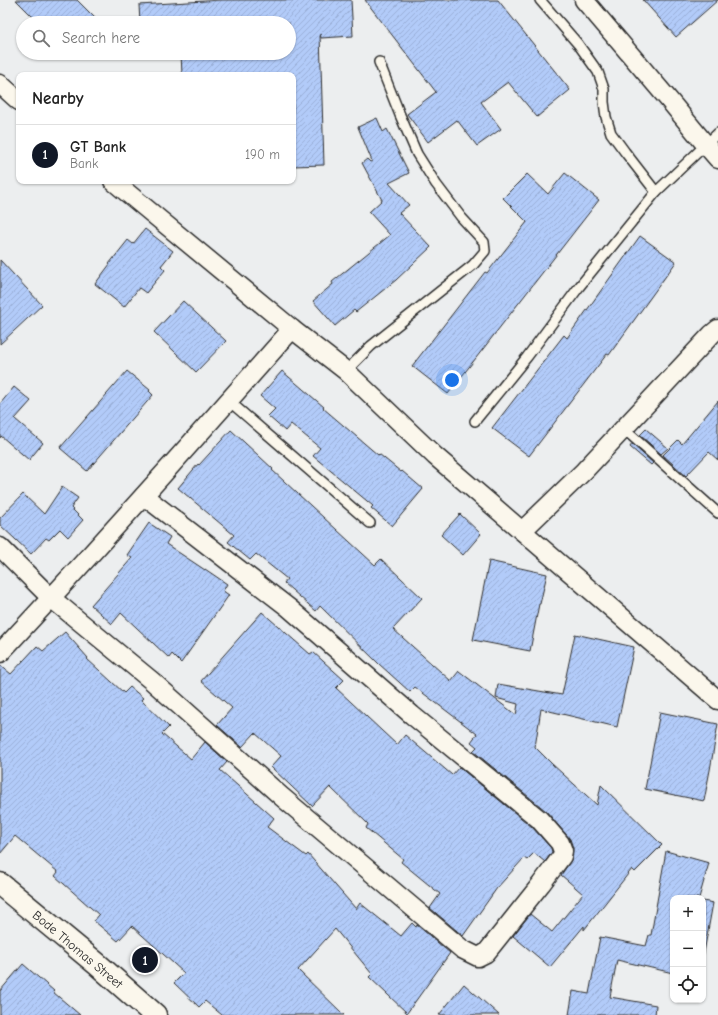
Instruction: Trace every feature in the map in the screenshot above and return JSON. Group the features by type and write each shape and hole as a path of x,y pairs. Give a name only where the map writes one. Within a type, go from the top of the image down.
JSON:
{"main road":[{"name":"Bode Thomas Street","path":"0,884 97,964 155,1015"}],"street":[{"path":"584,0 669,100 712,139 718,158"},
{"path":"0,84 16,98"},
{"path":"117,184 346,372 435,456 718,700"},
{"path":"0,653 144,496 292,329"},
{"path":"522,531 624,430 718,329"},
{"path":"0,547 51,598 152,682 282,797 462,949 478,957 486,953 562,856 563,851 560,843 539,819 412,715 290,608 144,496"}],"lane":[{"path":"540,0 578,44 598,72 604,89 606,117 612,133 656,192"},
{"path":"346,372 371,346 473,265 485,251 484,242 461,217 436,184 417,154 379,62"},
{"path":"475,421 527,357 579,287 656,192 712,139"},
{"path":"229,401 370,523"},
{"path":"624,430 718,513"}],"building":[{"path":"16,0 77,0 93,16 32,16"},
{"path":"221,0 351,0 353,36 321,38 320,34 324,165 296,166 296,72 182,72 181,60 296,60 296,16 140,16 139,5"},
{"path":"365,0 498,0 570,90 537,117 508,82 481,102 501,129 477,146 457,120 428,142 407,114 436,92"},
{"path":"643,0 718,0 676,37"},
{"path":"377,118 383,132 387,129 409,173 389,183 409,205 399,213 431,247 396,280 356,312 354,310 335,326 313,301 333,284 332,282 390,235 369,212 382,200 362,163 367,159 370,162 372,161 358,127"},
{"path":"565,173 599,200 448,394 412,366 485,272 487,273 527,222 503,198 527,174 548,194"},
{"path":"145,229 173,251 161,266 165,270 146,293 139,288 124,307 95,284 128,240 133,244"},
{"path":"640,236 676,262 609,355 607,354 529,456 492,428 564,335 567,338"},
{"path":"0,260 42,305 0,344"},
{"path":"183,301 226,341 196,372 154,332"},
{"path":"127,371 150,390 149,391 153,395 87,471 60,448"},
{"path":"282,371 378,455 379,454 401,472 402,471 423,489 392,526 371,508 373,506 313,456 320,448 291,424 285,431 268,416 275,409 260,396"},
{"path":"14,387 31,401 15,419 43,443 29,460 1,436 0,438 0,404"},
{"path":"718,401 718,460 709,452 686,476 663,455 678,440 682,444"},
{"path":"646,429 668,448 661,454 640,435"},
{"path":"231,430 375,565 381,559 422,598 393,629 451,681 459,671 516,715 518,704 496,698 498,684 562,695 575,634 634,647 617,727 541,709 535,747 597,805 601,785 662,845 635,872 632,869 584,930 584,926 550,967 513,936 530,914 552,932 583,894 561,875 572,858 573,848 570,839 546,811 473,751 477,747 471,742 477,734 415,687 410,692 320,606 316,611 284,583 287,579 256,554 250,560 228,542 234,535 178,488 198,464 199,465"},
{"path":"632,444 653,463 651,465 630,447"},
{"path":"62,487 78,498 71,508 83,520 68,537 60,529 49,540 46,538 31,554 0,525 0,518 23,494 44,514"},
{"path":"460,514 481,534 463,555 441,535"},
{"path":"149,523 170,537 166,544 227,584 223,591 229,595 181,663 172,654 169,658 121,613 112,624 91,605 132,558 127,555"},
{"path":"489,561 547,574 539,604 530,651 473,640"},
{"path":"262,612 310,654 313,652 344,680 336,688 397,745 405,735 452,775 459,767 532,827 551,848 552,852 545,862 534,853 527,860 524,858 497,888 463,936 430,908 440,894 401,862 403,859 366,828 368,824 330,787 312,806 271,767 281,756 255,733 242,747 217,725 232,708 201,681"},
{"path":"65,632 88,658 87,659 124,693 130,687 143,698 141,700 169,727 162,734 191,759 205,742 227,762 220,770 274,818 267,827 306,856 308,854 356,909 360,903 401,936 412,923 416,927 417,925 450,953 407,1013 369,977 372,974 335,929 298,970 344,1015 222,1015 205,1001 199,1007 174,983 184,973 132,926 118,941 94,921 99,915 55,876 58,872 15,836 0,854 0,665 11,674 37,646 43,651"},
{"path":"660,712 718,724 704,801 645,789"},
{"path":"666,851 709,863 700,895 670,895 670,972 617,960 610,997 656,1005 655,1015 569,1015 573,991 589,994 600,937 646,946 649,935 651,935"},
{"path":"706,902 713,903 706,942"},
{"path":"23,964 80,1015 0,1015 0,991"},
{"path":"464,984 499,1015 439,1015"}],"place":[{"name":"GT Bank","path":"145,960"}]}
